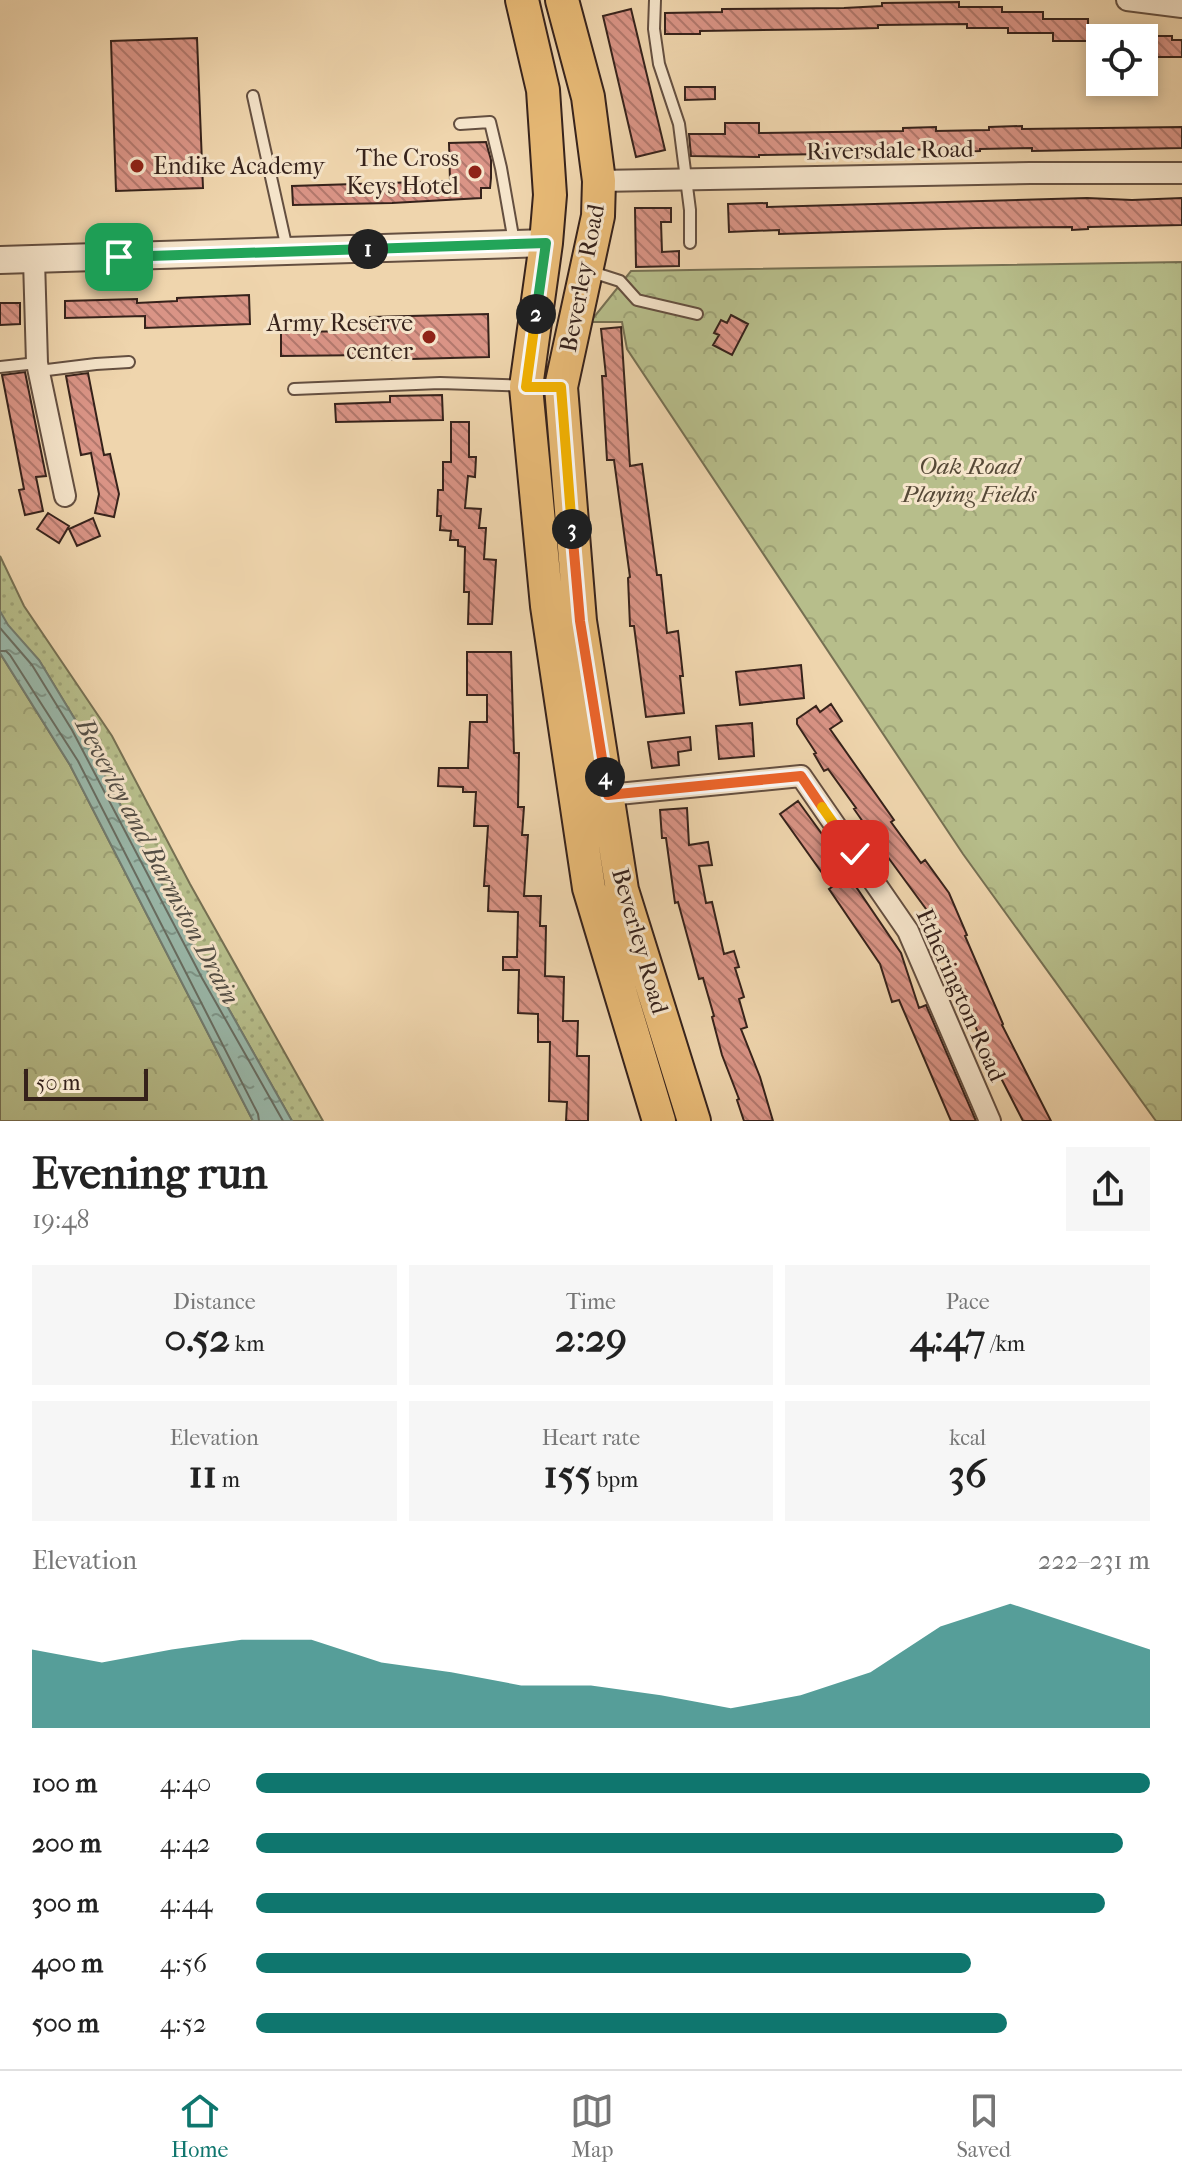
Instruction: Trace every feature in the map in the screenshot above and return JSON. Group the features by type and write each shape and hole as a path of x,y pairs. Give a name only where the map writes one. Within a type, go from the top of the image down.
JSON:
{"main road":[{"name":"Beverley Road","path":"522,0 543,90 550,195 530,244 526,387 556,528"},
{"name":"Beverley Road","path":"562,0 588,97 599,181 598,216 561,387 556,528 547,606 581,724 608,795 622,890 694,1121"},
{"path":"547,145 592,129"},
{"name":"Beverley Road","path":"581,724 589,888 659,1121"},
{"path":"586,869 618,862"}],"street":[{"path":"1127,0 1182,7"},
{"name":"Riversdale Road","path":"599,181 1182,173"},
{"path":"0,260 530,244"},
{"path":"34,260 38,367 65,496"},
{"name":"Etherington Road","path":"608,795 801,776 908,931 990,1121"}],"lane":[{"path":"655,0 654,29 659,64 679,124 690,210 690,243"},
{"path":"253,96 287,251"},
{"path":"460,124 490,122 501,168 530,244"},
{"path":"586,271 620,281 637,300 697,314"},
{"path":"0,367 129,362"},
{"path":"294,389 440,383 561,387"}],"green space":[{"name":"Oak Road Playing Fields","path":"1182,262 1182,1121 1156,1121 963,854 627,349 622,322 590,322 631,271"},
{"path":"0,556 24,606 112,736 190,884 323,1121 292,1121 209,974 79,726 39,660 6,624 0,613"},
{"path":"0,653 70,765 253,1121 0,1121"}],"water":[{"path":"0,611 8,625 39,660 79,726 209,974 292,1121 253,1121 70,765 0,653"}],"building":[{"path":"959,2 959,7 1002,7 1002,12 1043,12 1043,19 1088,19 1086,41 1053,41 1053,33 1008,33 1008,28 967,28 967,24 665,34 665,13 722,12 722,9 844,8 882,6 882,3"},
{"path":"631,9 665,150 636,157 603,16"},
{"path":"1158,36 1182,40 1182,57 1158,57"},
{"path":"197,38 203,188 116,191 111,41"},
{"path":"685,87 715,87 715,99 685,100"},
{"path":"725,123 759,123 759,133 903,131 903,128 936,127 936,131 1022,126 1022,129 1182,127 1182,148 1032,151 1032,148 947,152 947,149 759,157 691,156 689,134 725,134"},
{"path":"486,142 491,160 491,178 490,188 481,188 481,198 293,205 292,186 450,181 449,143"},
{"path":"1182,198 1182,225 1072,230 1072,227 779,234 779,230 729,232 728,204 767,203 767,207"},
{"path":"635,208 671,208 671,222 661,222 662,252 679,251 679,266 636,267"},
{"path":"249,295 250,324 145,328 145,316 65,318 65,301 137,299 137,303"},
{"path":"0,303 20,303 20,324 0,325"},
{"name":"Army Reserve center","path":"488,314 489,357 371,360 371,355 281,356 281,332 370,331 370,317"},
{"path":"731,315 748,324 732,355 713,345 719,335 714,333 721,320 727,323"},
{"path":"621,327 630,466 642,464 657,575 661,575 667,633 678,631 684,713 646,717 634,626 630,626 630,577 614,460 607,460 602,376 606,376 601,329"},
{"path":"25,372 46,476 36,477 43,511 25,515 19,490 24,489 2,375"},
{"path":"88,373 104,455 110,454 119,494 114,517 95,513 99,494 91,453 81,455 66,376"},
{"path":"442,395 443,420 336,422 335,404 390,402 390,396"},
{"path":"451,422 469,422 469,457 476,457 475,477 468,476 465,508 481,509 479,528 486,528 484,559 496,560 492,624 468,624 469,592 464,592 465,547 458,546 458,540 450,540 451,531 440,530 441,516 437,516 438,490 443,490 443,462 451,462"},
{"path":"48,513 69,526 59,543 37,529"},
{"path":"93,518 100,536 77,546 69,529"},
{"path":"467,652 511,652 514,753 519,753 518,807 524,807 522,835 528,835 524,896 541,896 540,926 546,926 545,976 564,977 563,1021 578,1021 577,1056 589,1056 588,1121 566,1121 567,1102 549,1101 550,1042 538,1042 538,1014 518,1013 519,970 503,970 503,957 517,957 518,912 488,911 489,886 484,886 488,826 474,826 476,792 463,792 463,787 438,786 439,768 468,768 470,722 487,722 487,695 467,695"},
{"path":"801,665 804,698 740,705 736,672"},
{"path":"831,704 842,721 830,729 894,820 891,822 921,863 925,860 949,893 1002,1025 1051,1121 1023,1121 979,1035 926,909 828,769 824,771 797,724 797,719 816,706 820,712"},
{"path":"752,723 754,756 719,759 716,726"},
{"path":"690,737 691,750 678,752 679,765 652,768 648,742"},
{"path":"798,801 848,870 846,872 901,953 919,1008 926,1005 976,1121 951,1121 899,1000 892,1002 880,964 829,889 832,887 780,814"},
{"path":"687,808 689,845 708,842 712,865 699,866 706,903 712,902 724,954 734,951 739,967 735,968 744,997 739,999 747,1027 741,1029 773,1121 744,1121 722,1055 703,978 699,979 678,902 675,903 666,838 662,838 660,810"}],"place":[{"name":"Endike Academy","path":"137,166"},
{"name":"The Cross Keys Hotel","path":"475,172"},
{"name":"Army Reserve center","path":"429,337"}],"route":[{"path":"119,257 546,243 526,387 561,387 580,621 608,795 801,776 855,854"}],"water label":[{"name":"Beverley and Barmston Drain","path":"158,861"}]}
